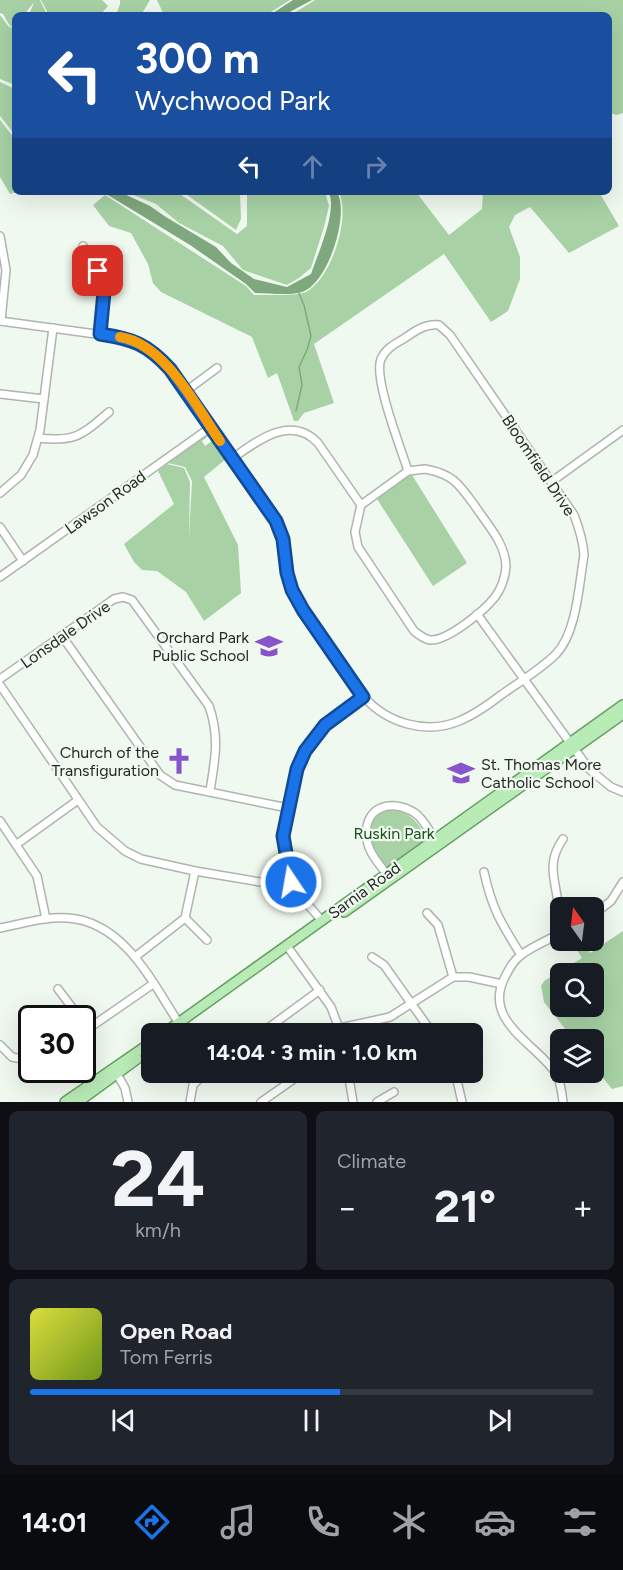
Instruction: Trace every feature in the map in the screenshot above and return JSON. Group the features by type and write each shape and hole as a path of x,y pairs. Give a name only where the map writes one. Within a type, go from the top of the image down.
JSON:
{"main road":[{"name":"Sarnia Road","path":"572,747 623,705"},
{"name":"Sarnia Road","path":"183,1023 572,747 623,714"},
{"name":"Sarnia Road","path":"289,948 322,921 389,877"},
{"path":"65,1102 141,1050"},
{"path":"78,1102 141,1056"}],"street":[{"path":"0,236 6,270 1,321"},
{"path":"83,246 98,271 104,292 100,334"},
{"name":"Bloomfield Drive","path":"1,321 133,340 149,348 170,369 276,521 283,539 289,582 297,600 363,697 387,717 404,724 439,726 473,715 556,653 568,635 573,616 584,555 582,537 574,515 450,335 439,325 433,324 417,330 390,347 384,353 379,370 408,471"},
{"path":"0,493 21,475 33,455 44,399 52,328"},
{"path":"186,391 217,368"},
{"path":"0,394 44,399"},
{"path":"38,438 62,440 77,437 109,412"},
{"name":"Lawson Road","path":"0,577 211,427"},
{"path":"233,458 254,443 279,432 290,429 303,432 312,436 318,443 361,505"},
{"path":"551,482 623,430"},
{"path":"408,471 434,471 455,480 499,542 505,558 505,575 496,596 477,614 440,639 431,640 422,637 414,631 358,547 355,532 361,505 408,471"},
{"path":"0,527 23,561"},
{"name":"Lonsdale Drive","path":"0,680 114,599 123,597 132,600 209,706 217,742 210,791"},
{"path":"477,614 572,747 597,776 611,787 623,792"},
{"path":"62,636 160,774 175,785 288,808"},
{"path":"0,685 78,800 98,826 125,851 141,859 195,871 278,885 291,882"},
{"path":"322,921 291,882 283,836 288,808 297,769 314,738 325,725 363,697"},
{"path":"17,844 78,800"},
{"path":"389,877 370,851 366,839 369,821 375,810 381,806 397,806 416,814 437,842"},
{"path":"0,821 37,876 46,919"},
{"path":"557,897 552,861 563,839"},
{"path":"135,957 185,918 195,871"},
{"path":"484,872 490,899 497,916 521,955"},
{"path":"604,906 611,901 623,882"},
{"path":"427,914 438,925 453,978"},
{"path":"0,928 67,917 85,920 102,927 117,938 135,957 179,1023"},
{"path":"185,918 207,940"},
{"path":"550,939 521,955 512,963 502,984 501,1002 504,1017 519,1036 556,1073 562,1090 563,1102"},
{"path":"289,948 331,1006 337,1023"},
{"path":"372,957 384,965 426,1023"},
{"path":"369,1023 390,1017 453,978 469,977 502,984"},
{"path":"96,1024 153,984"},
{"path":"58,989 70,1005"},
{"path":"275,1023 320,990"},
{"path":"0,1045 12,1057 18,1058"},
{"path":"117,1074 128,1102"},
{"path":"190,1102 194,1083"},
{"path":"261,1102 288,1083"},
{"path":"350,1083 353,1102"},
{"path":"458,1083 462,1102"},
{"path":"377,1102 394,1092"}],"green space":[{"path":"0,0 40,0 46,12 30,12 34,2 27,12 12,12 12,26 0,13"},
{"path":"41,0 102,0 108,6 103,12 47,12"},
{"path":"120,0 150,0 143,12 117,12"},
{"path":"157,0 290,0 271,12 163,12"},
{"path":"315,0 623,0 623,113 612,114 612,12 296,12"},
{"path":"0,15 9,27 12,28 12,84 0,79"},
{"path":"0,82 12,88 12,131 0,116"},
{"path":"0,120 12,135 12,193 10,194 0,177"},
{"path":"105,195 246,286 254,295 289,295 306,292 315,285 331,262 340,232 342,203 340,195 418,195 449,235 482,209 483,195 601,195 619,226 569,253 530,207 515,215 509,227 520,257 520,279 508,311 491,322 444,254 314,344 334,403 304,413 298,421 294,421 277,373 268,378 252,337 161,292 153,283 148,264 131,233 109,226 93,205"},
{"path":"134,195 181,195 237,234 247,226 247,195 326,195 329,206 311,268 287,285 243,270 223,246 179,223 156,204"},
{"path":"187,195 240,195 241,219 236,230"},
{"path":"207,434 208,436 202,441 205,446 212,441 226,459 204,477 238,545 241,593 204,621 186,592 157,571 142,570 134,562 124,544 174,504 158,471 167,464 184,468 190,482 189,538 192,481 185,467 168,463"},
{"path":"412,475 467,563 433,586 377,499"},
{"name":"Ruskin Park","path":"389,808 403,812 412,818 428,838 386,868 373,849 370,836 376,813"},
{"path":"623,931 623,1086 612,1089 604,1079 604,1029 565,1029 556,1017 604,1017 604,963 574,963 582,958 577,951 590,953 604,951 604,944"},
{"path":"550,977 550,1010 544,1002 541,986"}],"shaded area":[{"path":"293,0 312,0 290,12 275,12"},
{"path":"108,195 126,195 150,206 216,247 231,263 254,279 287,287 311,274 329,220 331,209 329,195 338,195 341,216 334,247 320,276 312,286 302,292 255,293 246,284 190,245"}],"waterway":[{"path":"296,411 302,385 299,367 311,336 304,305 298,291"}],"slow traffic":[{"path":"120,337 141,343 158,355 220,441"}],"place":[{"name":"Orchard Park Public School","path":"269,646"},
{"name":"Church of the Transfiguration","path":"179,761"},
{"name":"St. Thomas More Catholic School","path":"461,773"}],"route":[{"path":"98,271 104,292 100,334 141,343 158,355 170,369 276,521 283,539 287,573 292,590 303,610 363,697 325,725 305,751 297,769 283,836 291,882"}]}
